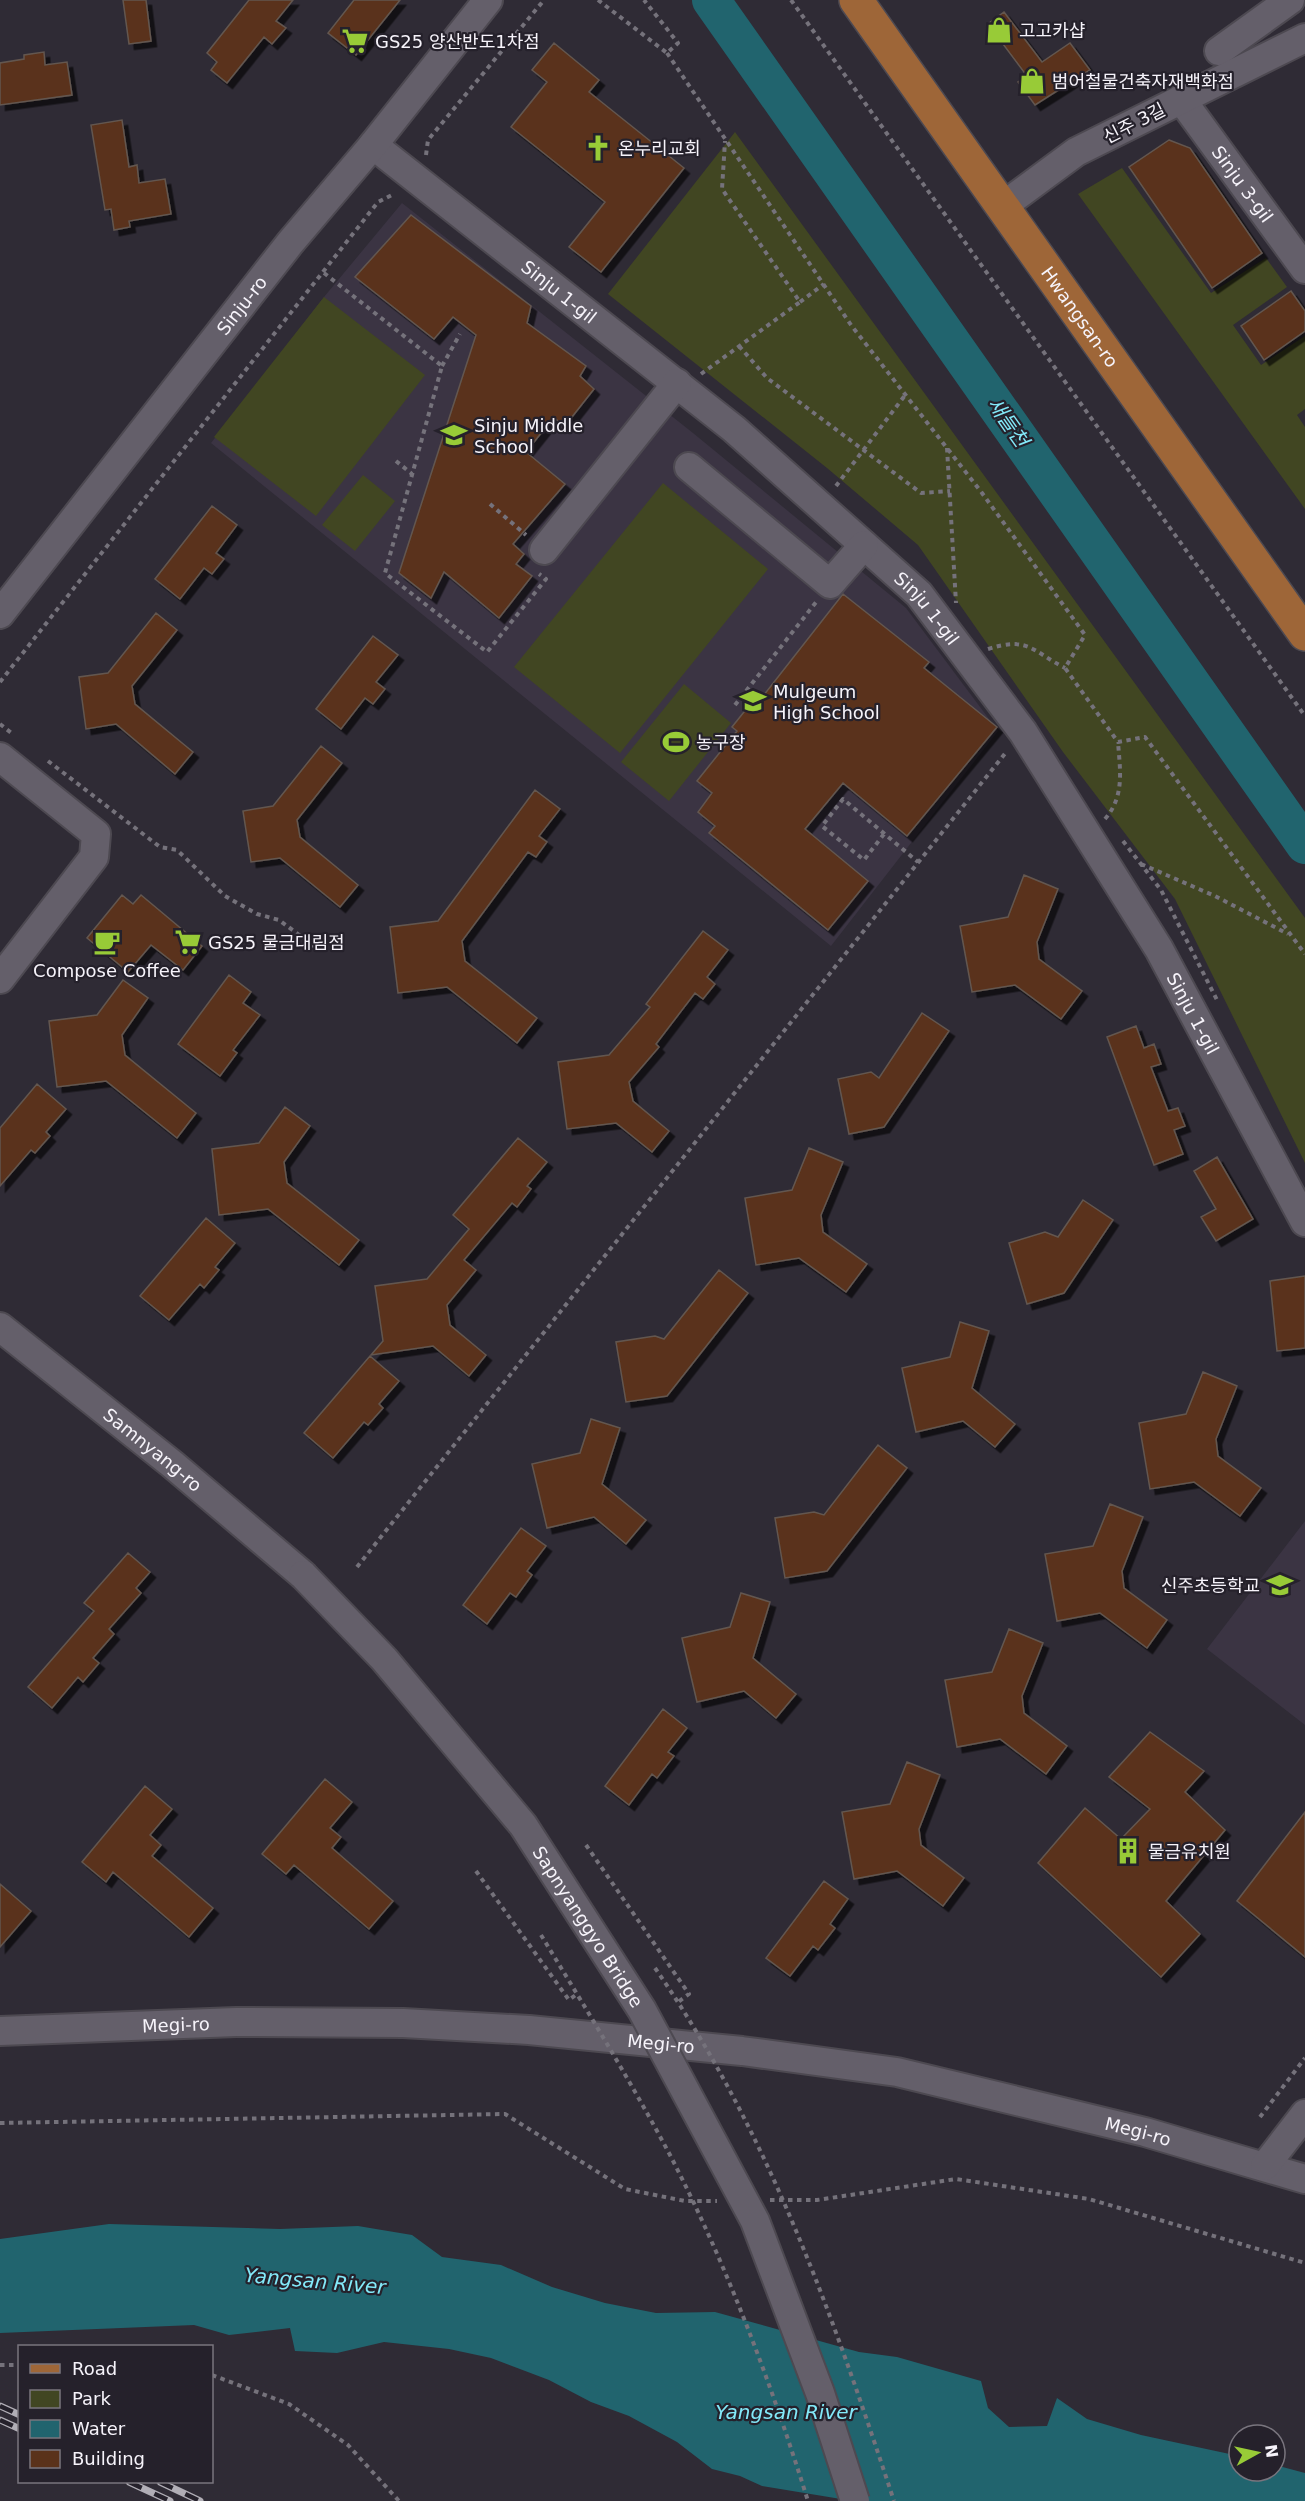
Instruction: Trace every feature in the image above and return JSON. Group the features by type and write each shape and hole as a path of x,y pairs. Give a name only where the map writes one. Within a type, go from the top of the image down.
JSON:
{"main road":[{"name":"Hwangsan-ro","path":"856,0 1305,634"}],"street":[{"name":"Sinju-ro","path":"0,614 290,243 373,145 488,0"},
{"path":"1219,51 1290,0"},
{"name":"신주 3길","path":"1003,206 1076,152 1305,38"},
{"name":"Sinju 3-gil","path":"1181,99 1302,258"},
{"name":"Sinju 1-gil","path":"373,145 687,379 734,429 919,594 1023,732 1159,949 1305,1222"},
{"path":"544,550 687,379"},
{"path":"689,467 830,584 864,545"},
{"path":"0,979 94,857 96,834 9,748"},
{"name":"Samnyang-ro","path":"0,1327 172,1464 303,1575"},
{"name":"Sapnyanggyo Bridge","path":"303,1575 384,1659 523,1825 642,2010 755,2221 820,2393 855,2501"},
{"name":"Megi-ro","path":"0,2031 236,2022 403,2023 529,2030 742,2051 897,2072 1145,2132 1305,2179"},
{"path":"1265,2166 1305,2114"}],"path":[{"path":"427,160 428,140 544,0"},
{"path":"598,0 667,53 824,284 1085,635 1065,668"},
{"path":"644,0 678,43 667,53"},
{"path":"791,0 1305,716"},
{"path":"726,139 722,189 800,302"},
{"path":"324,273 441,366"},
{"path":"687,379 739,346 824,284"},
{"path":"460,334 441,366 385,573 487,652 546,579 531,567 544,550 490,504"},
{"path":"739,346 767,378 921,493 950,491"},
{"path":"836,486 906,394"},
{"path":"947,448 956,608"},
{"path":"396,461 412,474"},
{"path":"735,705 830,584"},
{"path":"988,649 1009,642 1032,647 1065,668 1118,742 1120,785 1116,807 1105,819"},
{"path":"0,724 9,748"},
{"path":"1118,742 1145,737 1305,954"},
{"path":"357,1567 1012,745"},
{"path":"47,760 160,847 177,850 225,896 257,914 279,920 318,948"},
{"path":"884,834 864,860 822,826 843,799 918,862"},
{"path":"1140,863 1215,896 1291,935"},
{"path":"586,1845 689,1994 678,2002"},
{"path":"476,1871 569,2000 577,1994"},
{"path":"541,1935 670,2155 707,2231 766,2377 808,2501"},
{"path":"655,1968 717,2068 777,2185 846,2354 894,2501"},
{"path":"1260,2117 1305,2058"},
{"path":"0,2123 505,2114 625,2189 685,2201 721,2201"},
{"path":"769,2200 817,2200 956,2179 1089,2199 1305,2263"},
{"path":"0,2365 18,2365"},
{"path":"213,2375 290,2404 348,2445 399,2501"}],"shaded area":[{"path":"402,203 693,433 906,608 998,731 831,946 211,443 324,297"},
{"name":"신주초등학교","path":"1305,1521 1305,1725 1207,1649"}],"green space":[{"path":"735,132 1305,918 1305,1163 1175,899 1063,752 918,545 827,468 608,294"},
{"path":"1122,168 1211,293 1266,258 1287,287 1233,325 1261,365 1305,336 1305,409 1297,415 1305,427 1305,509 1078,194"},
{"path":"324,297 425,375 316,516 214,437"},
{"path":"363,475 395,501 355,551 322,525"},
{"path":"663,483 768,569 620,753 514,667"},
{"name":"농구장","path":"684,684 731,723 669,801 621,762"}],"water":[{"name":"Yangsan River","path":"109,2224 280,2229 358,2226 412,2235 442,2257 501,2265 552,2287 605,2303 656,2313 715,2312 859,2352 897,2357 981,2381 988,2408 1009,2427 1047,2426 1057,2398 1087,2419 1141,2435 1227,2453 1227,2483 1287,2483 1287,2468 1305,2473 1305,2501 853,2501 762,2486 740,2476 712,2469 677,2442 629,2416 591,2402 549,2380 491,2358 449,2349 384,2342 337,2353 295,2351 290,2328 229,2335 194,2325 0,2333 0,2239"}],"building":[{"path":"123,0 146,0 151,41 129,44"},
{"path":"249,0 293,0 276,21 286,28 272,44 264,37 227,83 211,70 217,62 207,53"},
{"path":"354,0 400,0 356,55 328,33"},
{"path":"1004,12 1042,62 1070,43 1090,70 1035,105 1018,82 1027,76 988,24"},
{"name":"온누리교회","path":"554,43 599,80 589,92 684,168 601,272 569,247 605,202 511,127 547,82 532,70"},
{"path":"44,52 45,65 67,62 72,95 0,105 0,63 24,59 24,55"},
{"path":"122,120 129,167 137,165 139,183 165,179 171,214 129,221 130,227 114,230 111,209 105,210 91,125"},
{"path":"1169,140 1190,148 1262,253 1212,288 1129,167"},
{"path":"411,215 531,306 527,323 586,366 580,376 594,389 564,427 554,417 526,452 565,484 513,544 524,554 516,564 532,576 499,618 444,572 431,598 399,573 476,335 453,317 434,339 355,277"},
{"path":"1291,291 1305,311 1305,331 1264,360 1241,326"},
{"path":"212,506 237,525 216,553 224,559 212,574 204,568 180,599 155,579"},
{"path":"843,594 929,662 924,668 997,727 907,836 843,783 805,829 868,881 828,930 709,833 715,826 698,812 712,793 697,781 737,731 732,727 756,697 760,700"},
{"path":"156,613 177,630 132,686 135,704 193,752 175,774 116,724 86,729 79,677 108,673"},
{"path":"373,636 398,655 376,682 385,689 373,704 365,698 341,729 316,709"},
{"path":"321,746 342,763 297,820 300,837 358,885 340,907 280,858 251,862 243,811 273,806"},
{"path":"535,790 560,809 539,836 547,842 536,857 528,852 462,941 465,961 537,1018 517,1043 447,987 398,993 390,927 438,921"},
{"path":"1024,875 1058,889 1037,942 1039,959 1082,991 1061,1019 1015,985 972,992 960,926 1008,917"},
{"path":"122,895 133,904 141,895 202,946 183,970 151,945 128,972 87,938"},
{"path":"703,931 728,950 707,977 715,984 703,999 695,993 656,1044 659,1047 629,1082 633,1101 669,1131 652,1152 616,1123 567,1129 558,1062 609,1055 650,1007 646,1004"},
{"path":"229,975 251,992 243,1003 260,1015 233,1050 237,1053 220,1076 178,1044"},
{"path":"123,980 148,998 122,1035 125,1055 196,1113 177,1138 106,1081 57,1087 49,1021 97,1015"},
{"path":"922,1013 949,1031 884,1127 849,1134 838,1079 871,1072 879,1078"},
{"path":"1136,1026 1144,1048 1154,1044 1161,1064 1151,1067 1168,1111 1178,1108 1185,1126 1174,1130 1183,1154 1154,1165 1107,1037"},
{"path":"37,1084 66,1109 46,1132 50,1136 35,1153 31,1150 0,1186 0,1128"},
{"path":"285,1107 310,1126 284,1162 287,1183 359,1240 339,1265 268,1209 219,1215 212,1149 259,1143"},
{"path":"518,1138 547,1162 527,1186 531,1189 517,1207 512,1203 464,1260 476,1270 447,1305 450,1325 486,1355 469,1376 433,1346 371,1355 383,1341 375,1286 427,1279 469,1229 453,1215"},
{"path":"809,1148 843,1162 821,1215 823,1232 867,1264 846,1292 799,1258 756,1265 745,1198 792,1190"},
{"path":"1217,1157 1253,1219 1216,1241 1201,1217 1216,1209 1194,1171"},
{"path":"1083,1200 1113,1220 1064,1293 1027,1304 1009,1243 1045,1232 1058,1237"},
{"path":"206,1218 235,1243 215,1267 219,1270 204,1288 200,1284 169,1320 140,1296"},
{"path":"719,1270 748,1293 667,1396 626,1402 616,1342 655,1336 664,1339"},
{"path":"1305,1276 1305,1348 1277,1351 1270,1281"},
{"path":"960,1322 989,1331 972,1388 1015,1424 995,1447 963,1421 916,1432 902,1368 950,1357"},
{"path":"370,1356 399,1381 379,1404 383,1408 368,1425 364,1422 333,1458 304,1433"},
{"path":"1203,1372 1237,1386 1216,1439 1218,1456 1261,1488 1240,1516 1194,1482 1150,1489 1139,1423 1186,1414"},
{"path":"591,1419 620,1428 602,1484 646,1520 626,1544 594,1517 547,1528 532,1464 580,1453"},
{"path":"878,1445 907,1468 827,1571 785,1578 775,1518 814,1512 824,1515"},
{"path":"1110,1504 1143,1517 1122,1571 1124,1588 1167,1620 1147,1648 1100,1613 1057,1621 1045,1554 1093,1546"},
{"path":"521,1528 546,1546 527,1571 532,1575 516,1597 510,1593 487,1624 463,1605"},
{"path":"128,1553 150,1572 136,1588 141,1593 109,1629 114,1634 93,1658 99,1663 83,1682 78,1677 52,1708 28,1687 94,1611 84,1603"},
{"path":"741,1593 770,1602 753,1658 796,1694 776,1718 744,1691 697,1702 682,1638 730,1627"},
{"path":"1009,1629 1043,1643 1022,1696 1024,1713 1067,1746 1046,1774 1000,1739 957,1747 945,1680 992,1672"},
{"path":"663,1709 687,1728 668,1752 674,1756 657,1778 652,1774 629,1805 605,1786"},
{"name":"물금유치원","path":"1150,1732 1204,1771 1185,1792 1225,1830 1166,1901 1200,1934 1161,1977 1038,1863 1085,1808 1121,1839 1150,1809 1109,1777"},
{"path":"907,1762 940,1775 919,1829 921,1845 964,1878 943,1906 897,1871 854,1879 842,1812 890,1804"},
{"path":"325,1779 352,1802 330,1828 341,1837 332,1848 393,1901 369,1929 294,1865 286,1874 262,1854"},
{"path":"145,1786 172,1809 150,1835 161,1845 152,1856 213,1908 189,1937 113,1872 106,1882 82,1862"},
{"path":"1305,1812 1305,1957 1237,1901"},
{"path":"824,1881 848,1899 830,1924 835,1928 818,1950 813,1946 790,1976 766,1958"},
{"path":"0,1884 31,1911 0,1947"}],"waterway":[{"name":"새들천","path":"711,0 1305,845"}],"railway":[{"path":"0,2406 18,2414"},
{"path":"0,2420 18,2428"},
{"path":"131,2483 170,2501"},
{"path":"162,2483 200,2501"}],"place":[{"name":"고고카샵","path":"999,30"},
{"name":"GS25 양산반도1차점","path":"355,41"},
{"name":"범어철물건축자재백화점","path":"1032,81"},
{"name":"온누리교회","path":"598,148"},
{"name":"Sinju Middle School","path":"454,435"},
{"name":"Mulgeum High School","path":"753,701"},
{"name":"농구장","path":"676,742"},
{"name":"Compose Coffee","path":"107,942"},
{"name":"GS25 물금대림점","path":"188,942"},
{"name":"신주초등학교","path":"1280,1585"},
{"name":"물금유치원","path":"1128,1851"}]}
